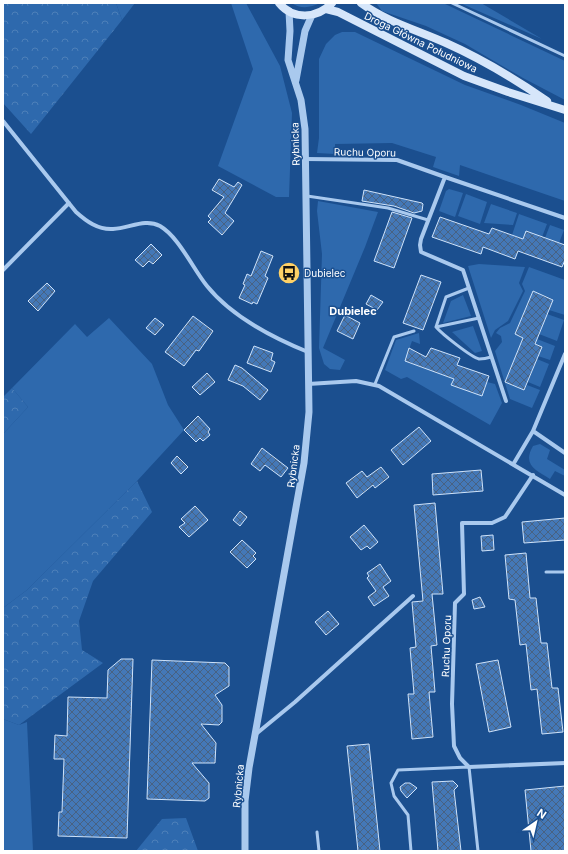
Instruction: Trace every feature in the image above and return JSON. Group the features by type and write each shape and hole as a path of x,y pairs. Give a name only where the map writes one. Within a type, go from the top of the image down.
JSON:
{"main road":[{"path":"279,3 289,11 298,15 312,15 329,6"},
{"name":"Droga Główna Południowa","path":"361,3 394,23 467,53 514,79 554,105 565,110"},
{"name":"Droga Główna Południowa","path":"329,6 464,76 508,92 554,105"}],"street":[{"name":"Rybnicka","path":"245,851 245,801 254,736 304,463 309,412 304,120 296,80 288,60 290,31 289,11"},
{"name":"Rybnicka","path":"296,80 305,31 312,15"},
{"path":"3,121 69,203 88,223 98,227 113,229 151,222 162,227 170,234 207,287 224,304 248,322 270,335 308,352"},
{"name":"Ruchu Oporu","path":"305,159 397,160 565,218"},
{"path":"445,176 420,245 422,252 463,270 506,401"},
{"path":"3,270 69,203"},
{"path":"514,463 533,431 565,354"},
{"path":"560,369 565,371"},
{"path":"308,384 351,381 375,384 514,463 565,495"},
{"path":"533,431 565,454"},
{"name":"Ruchu Oporu","path":"469,767 460,758 454,746 452,704 455,603 464,594 462,523 492,523 505,517 533,475"},
{"path":"254,736 295,702 413,596"},
{"path":"469,767 565,763"}],"lane":[{"path":"452,3 565,56"},
{"path":"306,196 388,208 428,220"},
{"path":"436,327 446,297 469,288"},
{"path":"436,327 478,318"},
{"path":"436,327 441,333 472,356 479,359 491,357"},
{"path":"375,384 394,336 414,331"},
{"path":"546,572 565,572"},
{"path":"411,851 408,815 394,796 391,783 398,770 469,767 478,851"},
{"path":"317,832 319,851"}],"green space":[{"path":"3,3 116,3 122,20 31,134 3,103"},
{"path":"116,3 135,3 122,20"},
{"path":"231,3 246,3 280,66 292,113 289,197 276,197 218,166 253,69"},
{"path":"291,3 320,3 306,7"},
{"path":"376,3 443,3 565,61 565,100 523,78 465,44 426,26 382,11"},
{"path":"460,3 481,3 542,39"},
{"path":"342,32 355,32 465,85 565,123 565,201 460,165 459,176 433,167 436,157 392,143 335,144 335,154 317,153 319,138 319,59 326,44 335,35"},
{"path":"449,189 463,193 455,217 439,211 446,191"},
{"path":"466,194 487,202 480,224 458,216"},
{"path":"318,201 378,212 323,348 345,360 340,370 330,369 324,364 319,348 322,254 317,211"},
{"path":"491,204 517,213 513,225 484,223"},
{"path":"519,214 547,224 542,237 523,239 512,235"},
{"path":"550,225 564,230 559,243 545,238"},
{"path":"479,264 525,267 519,283 523,291 508,321 495,330 491,338 468,266"},
{"path":"529,267 565,280 565,315 549,310 553,299 533,291 515,334 523,338 505,382 524,390 527,385 540,390 532,408 510,399 495,351 502,342 501,336 496,333 500,328 510,323 525,291 522,284"},
{"path":"463,295 471,316 443,323 451,301"},
{"path":"547,314 564,320 557,341 539,334"},
{"path":"109,318 152,364 168,405 184,430 137,481 27,590 3,608 3,434 28,407 12,388 75,324 87,337"},
{"path":"473,326 482,351 475,353 452,332"},
{"path":"419,333 420,344 412,341 405,361 454,379 452,385 482,396 487,382 495,384 502,403 490,425 407,377 401,379 385,370 396,340"},
{"path":"537,339 555,346 550,360 538,356 542,347 534,344"},
{"path":"537,359 549,364 540,387 528,382"},
{"path":"12,388 28,407 3,434 3,397"},
{"path":"540,444 550,450 547,459 565,470 565,476 555,471 550,479 532,466 529,458 530,453 533,446"},
{"path":"137,481 152,512 93,581 79,621 82,650 103,663 19,725 3,719 3,608 27,590"},
{"path":"3,719 19,725 27,722 33,851 3,851"},
{"path":"186,818 198,851 136,851 162,819"}],"building":[{"path":"219,179 234,187 238,182 242,185 225,213 234,221 222,235 208,222 211,219 208,216 224,197 212,190"},
{"path":"364,190 422,203 422,211 414,213 394,206 362,201"},
{"path":"392,212 412,218 394,268 374,261"},
{"path":"440,217 489,234 492,228 523,239 526,231 565,245 565,260 562,267 518,251 515,259 483,247 481,254 432,237"},
{"path":"151,244 162,255 153,264 149,261 143,267 135,260"},
{"path":"261,251 273,256 265,276 268,278 257,304 253,302 252,304 239,298 245,285 243,284 247,274 251,276"},
{"path":"421,275 441,282 423,330 403,323"},
{"path":"47,283 55,291 38,311 28,301"},
{"path":"533,291 553,300 535,344 542,347 524,390 505,382 523,338 515,334"},
{"path":"371,295 383,302 377,310 366,304"},
{"path":"345,315 360,323 353,339 337,331"},
{"path":"193,316 213,331 199,351 196,350 184,366 165,352"},
{"path":"155,318 164,325 155,335 146,328"},
{"path":"254,346 273,353 271,360 275,362 271,372 247,363"},
{"path":"409,348 426,357 431,348 460,358 457,365 489,376 482,396 451,385 454,379 405,361"},
{"path":"235,365 242,368 268,390 260,400 243,386 228,380"},
{"path":"207,373 215,382 200,395 192,387"},
{"path":"198,416 210,429 208,432 210,435 203,441 200,438 196,442 184,430"},
{"path":"419,427 431,441 403,465 391,450"},
{"path":"262,448 288,468 281,477 265,465 260,471 251,464"},
{"path":"177,456 188,467 181,474 171,463"},
{"path":"381,467 389,477 375,488 373,485 357,498 346,483 362,471 367,477"},
{"path":"481,470 483,491 433,495 432,474"},
{"path":"435,503 443,594 432,594 437,645 431,646 435,692 429,692 433,737 412,739 408,694 414,694 410,648 416,647 412,602 423,601 414,505"},
{"path":"195,506 208,520 189,537 179,527 185,523 181,519"},
{"path":"240,511 247,517 240,526 233,520"},
{"path":"565,518 565,540 524,543 522,522"},
{"path":"364,525 378,542 370,549 367,546 361,550 350,537"},
{"path":"493,535 494,550 482,551 481,536"},
{"path":"242,540 256,553 253,556 256,559 247,568 230,552"},
{"path":"526,553 530,598 536,598 541,643 547,643 552,688 558,688 563,732 542,734 537,689 531,690 526,644 520,645 515,600 509,599 505,555"},
{"path":"380,564 391,581 383,587 389,596 374,606 368,597 376,591 367,578 369,576 367,573"},
{"path":"480,597 485,607 474,609 472,600"},
{"path":"328,611 339,624 326,635 315,622"},
{"path":"121,659 133,659 127,838 58,836 59,812 62,812 64,759 54,759 55,735 67,736 68,697 107,698 108,670"},
{"path":"152,660 225,663 229,667 229,686 215,695 222,705 222,722 219,725 201,724 216,743 215,763 192,763 209,783 209,798 205,801 147,799"},
{"path":"498,660 511,727 489,732 476,664"},
{"path":"369,744 380,851 358,851 347,746"},
{"path":"453,781 458,786 454,790 461,851 438,851 432,782"},
{"path":"405,783 410,783 417,788 407,798 401,791 400,787"},
{"path":"565,786 565,851 531,851 525,790"}],"place":[{"name":"Dubielec","path":"289,273"}],"district":[{"name":"Dubielec","path":"353,311"}]}
